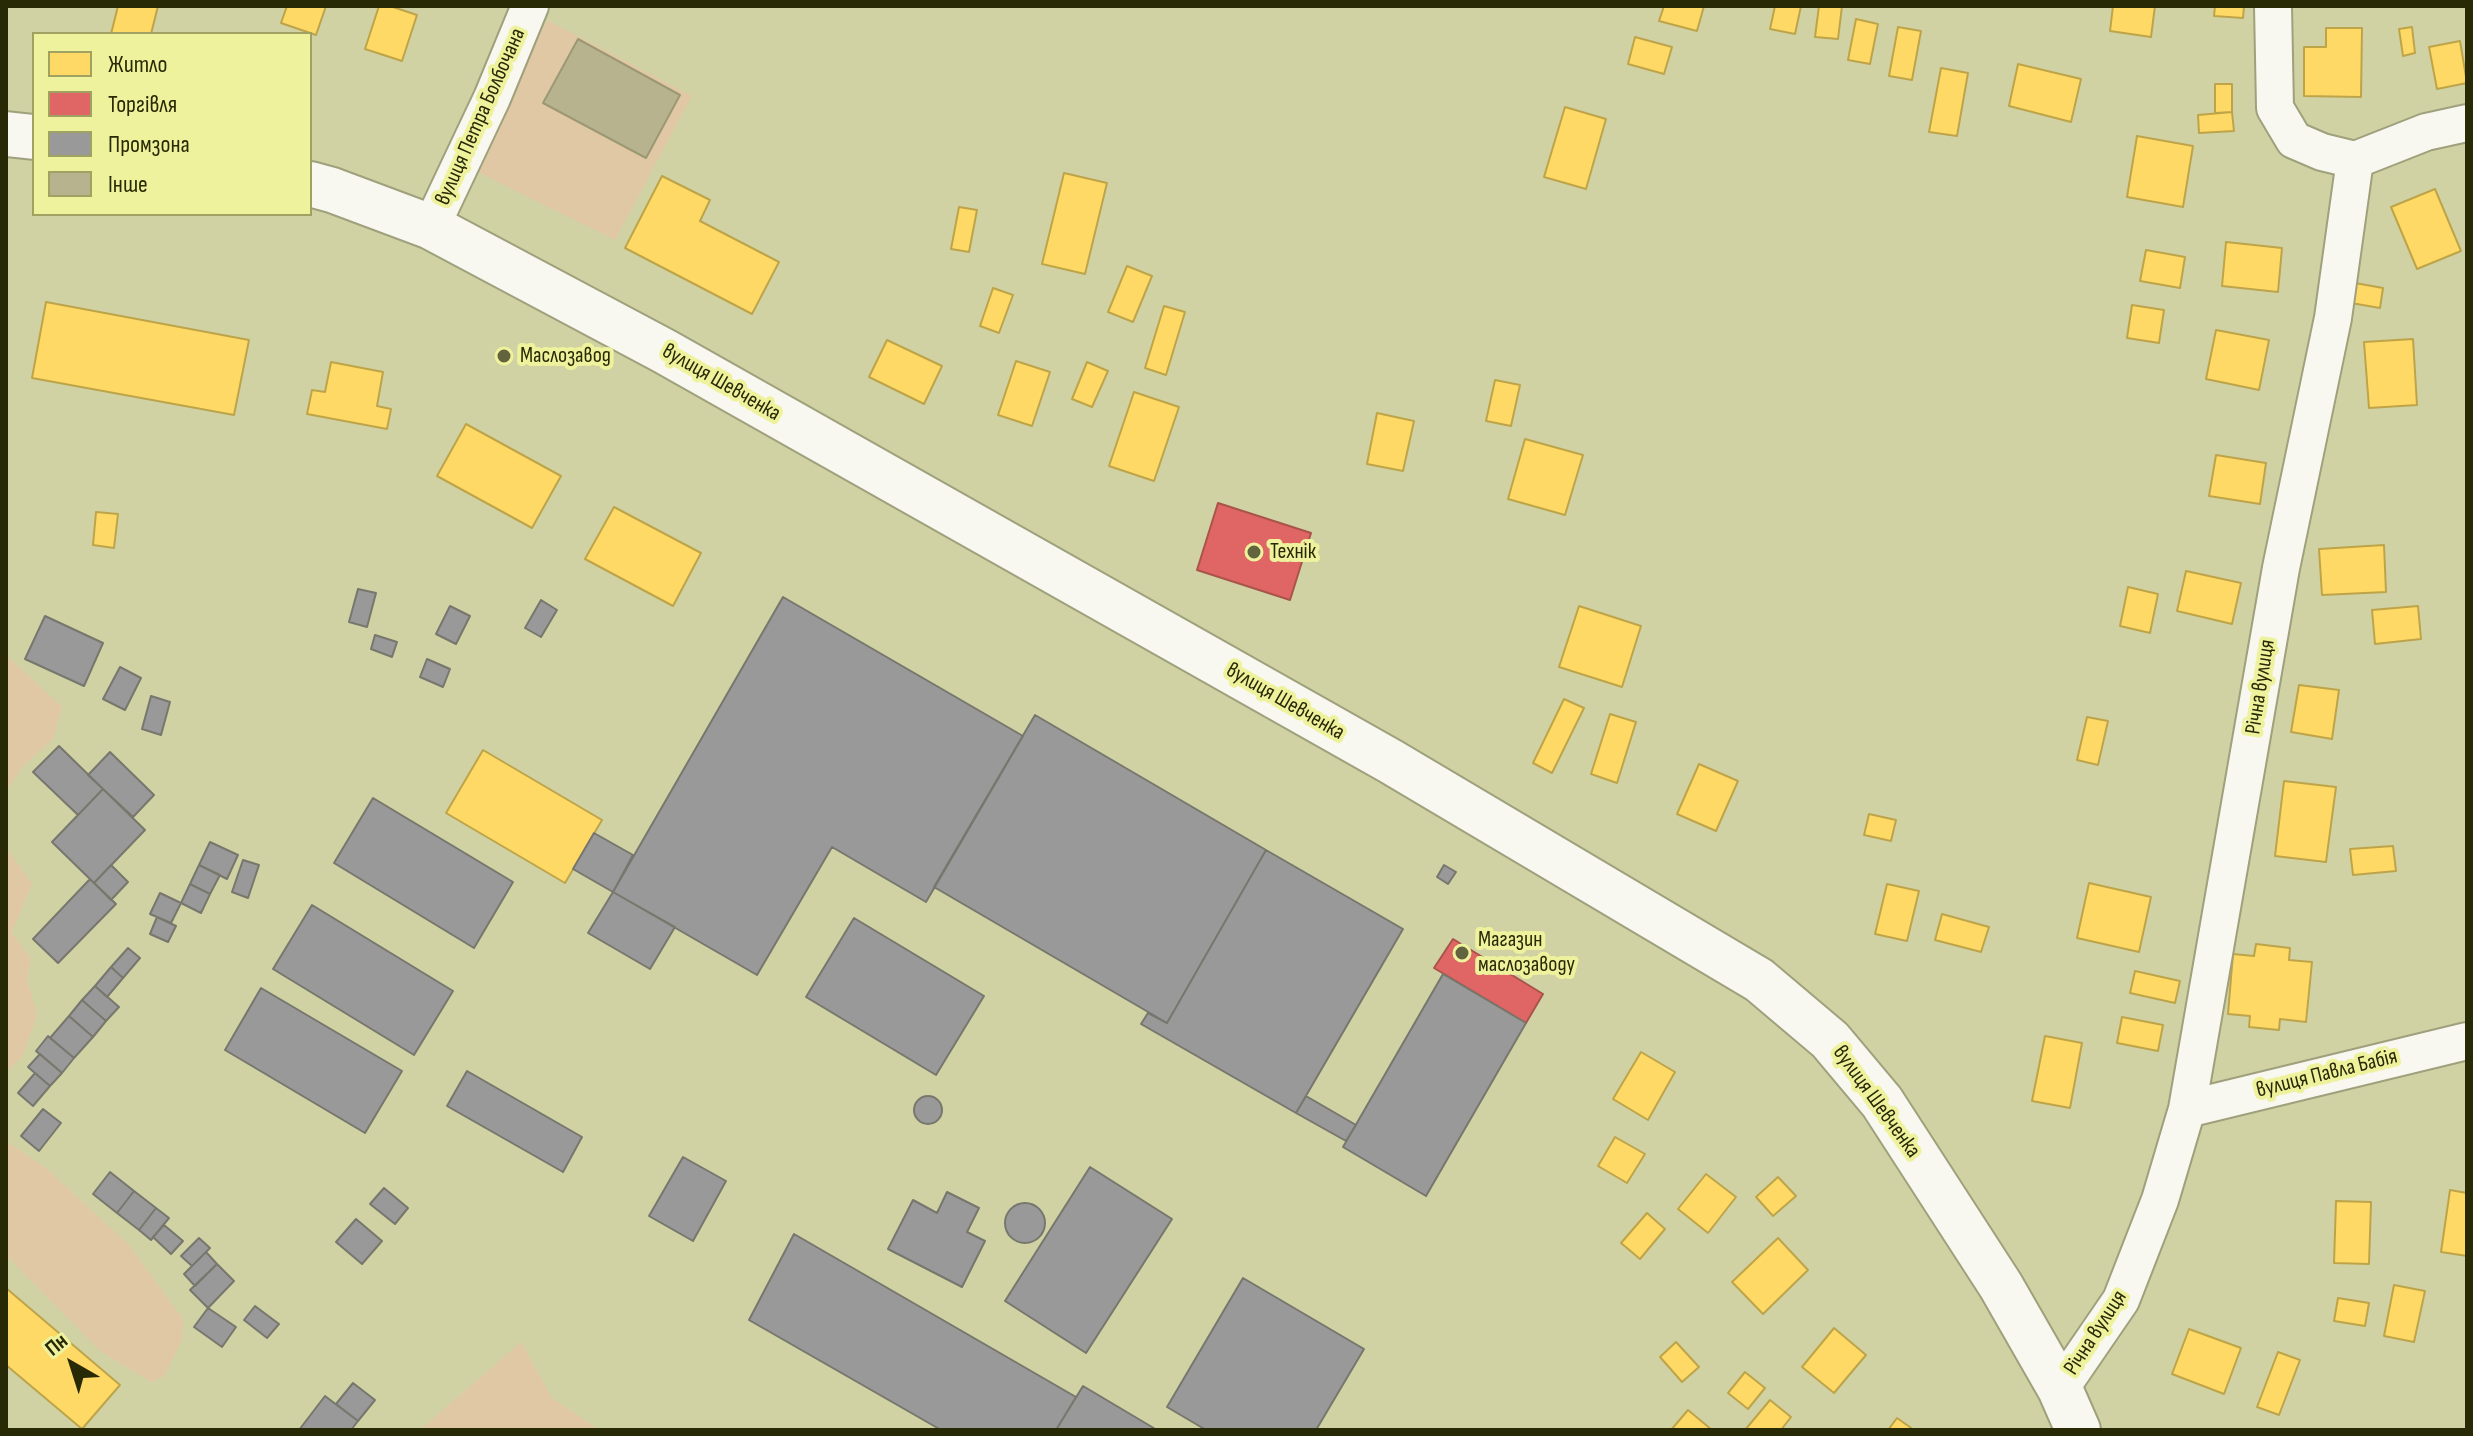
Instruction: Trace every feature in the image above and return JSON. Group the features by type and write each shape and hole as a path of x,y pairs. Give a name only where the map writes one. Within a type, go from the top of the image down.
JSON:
{"street":[{"name":"вулиця Петра Болбочана","path":"431,227 492,98 530,6"},
{"path":"2273,6 2275,108 2294,140 2322,152 2355,160 2426,132 2467,123"},
{"path":"6,134 32,137"},
{"name":"Річна вулиця","path":"2060,1389 2121,1300 2160,1200 2187,1109 2281,568 2333,318 2355,160"},
{"name":"вулиця Шевченка","path":"312,185 431,227 664,351 1377,754 1759,980 1830,1040 1882,1102 2001,1286 2060,1389 2078,1430"},
{"name":"вулиця Павла Бабія","path":"2187,1109 2467,1041"}],"shaded area":[{"path":"547,20 692,96 615,240 476,171"},
{"path":"6,655 62,707 53,739 24,765 6,791"},
{"path":"6,836 8,850 32,884 12,932 31,959 27,979 37,1015 23,1056 6,1073"},
{"path":"6,1141 47,1169 129,1245 183,1319 182,1340 164,1376 152,1382 101,1352 6,1255"},
{"path":"521,1342 552,1398 600,1430 420,1430"}],"building: Житло":[{"path":"118,6 158,6 152,32 112,32"},
{"path":"287,6 326,6 316,35 281,23"},
{"path":"379,6 390,6 417,15 402,61 365,49"},
{"path":"1664,6 1704,6 1697,31 1659,21"},
{"path":"1775,6 1801,6 1795,34 1770,29"},
{"path":"1819,6 1842,6 1838,39 1815,37"},
{"path":"2113,6 2155,6 2151,37 2110,31"},
{"path":"2215,6 2244,6 2243,18 2214,16"},
{"path":"1856,19 1878,24 1870,64 1848,60"},
{"path":"1898,27 1921,31 1912,80 1889,76"},
{"path":"2412,27 2415,53 2403,56 2399,29"},
{"path":"2326,28 2362,28 2361,97 2304,96 2304,47 2326,47"},
{"path":"1635,37 1672,47 1664,74 1628,64"},
{"path":"2460,41 2467,83 2437,89 2429,47"},
{"path":"2018,64 2081,79 2071,122 2009,106"},
{"path":"1941,68 1968,73 1957,136 1929,132"},
{"path":"2215,84 2232,84 2232,112 2215,113"},
{"path":"1565,107 1606,119 1586,189 1544,177"},
{"path":"2232,112 2234,131 2199,133 2198,115"},
{"path":"2137,136 2193,146 2183,207 2127,197"},
{"path":"1064,173 1107,183 1085,274 1042,264"},
{"path":"662,176 710,200 700,221 779,262 752,314 625,248"},
{"path":"2435,189 2461,251 2417,269 2391,207"},
{"path":"959,207 977,210 969,252 951,249"},
{"path":"2226,242 2282,248 2278,292 2222,286"},
{"path":"2146,250 2185,257 2180,288 2140,281"},
{"path":"1127,266 1152,276 1133,322 1108,312"},
{"path":"2355,283 2383,288 2380,308 2351,303"},
{"path":"993,288 1013,295 999,333 980,326"},
{"path":"46,302 249,340 234,415 32,378"},
{"path":"2132,305 2164,310 2159,343 2127,338"},
{"path":"1164,306 1185,312 1166,375 1145,368"},
{"path":"2216,330 2269,340 2259,390 2206,379"},
{"path":"2413,339 2417,405 2369,408 2364,342"},
{"path":"887,340 942,366 924,404 869,377"},
{"path":"1016,361 1050,372 1032,426 998,415"},
{"path":"331,362 383,372 377,406 391,409 387,429 307,414 312,390 325,392"},
{"path":"1087,362 1108,371 1092,407 1072,399"},
{"path":"1495,380 1520,385 1511,426 1486,421"},
{"path":"1134,392 1179,407 1154,481 1109,466"},
{"path":"1377,413 1414,421 1403,471 1367,464"},
{"path":"466,424 561,476 532,528 437,476"},
{"path":"1525,439 1583,455 1565,515 1508,499"},
{"path":"2216,455 2266,463 2260,504 2209,496"},
{"path":"614,507 701,553 673,606 585,559"},
{"path":"96,512 118,514 114,548 93,545"},
{"path":"2384,545 2386,592 2322,595 2319,549"},
{"path":"2186,571 2241,583 2232,624 2177,611"},
{"path":"2128,587 2158,594 2150,633 2120,626"},
{"path":"1579,606 1641,626 1622,687 1559,667"},
{"path":"2418,606 2421,639 2375,644 2372,610"},
{"path":"2299,685 2339,690 2332,739 2291,732"},
{"path":"1564,699 1584,708 1552,773 1533,763"},
{"path":"1610,714 1636,722 1617,783 1591,774"},
{"path":"2087,717 2108,721 2098,765 2077,760"},
{"path":"483,750 602,820 565,883 446,813"},
{"path":"1699,764 1738,781 1716,831 1677,814"},
{"path":"2284,781 2336,787 2326,862 2275,856"},
{"path":"1869,814 1896,820 1891,841 1864,835"},
{"path":"2393,846 2396,871 2353,875 2350,849"},
{"path":"2089,883 2151,897 2139,952 2077,938"},
{"path":"1887,884 1919,891 1907,941 1875,934"},
{"path":"1942,914 1989,927 1981,952 1935,940"},
{"path":"2256,944 2290,948 2289,960 2312,962 2306,1022 2280,1019 2279,1030 2249,1027 2250,1016 2228,1014 2233,954 2254,956"},
{"path":"2135,971 2180,981 2175,1003 2130,993"},
{"path":"2122,1017 2163,1025 2158,1051 2117,1043"},
{"path":"2045,1036 2082,1043 2070,1108 2032,1101"},
{"path":"1641,1052 1675,1072 1648,1120 1613,1099"},
{"path":"1615,1137 1645,1154 1627,1183 1598,1166"},
{"path":"1706,1174 1736,1197 1708,1233 1678,1209"},
{"path":"1778,1177 1796,1196 1773,1216 1756,1197"},
{"path":"2450,1190 2467,1193 2467,1256 2441,1252"},
{"path":"2336,1201 2371,1202 2369,1264 2334,1263"},
{"path":"1647,1213 1665,1229 1640,1259 1621,1243"},
{"path":"1778,1238 1808,1270 1763,1314 1732,1282"},
{"path":"2394,1285 2425,1291 2414,1342 2384,1336"},
{"path":"6,1288 120,1385 82,1429 6,1365"},
{"path":"2338,1298 2369,1303 2365,1326 2334,1321"},
{"path":"1834,1328 1866,1355 1834,1393 1802,1367"},
{"path":"2189,1329 2241,1348 2224,1394 2172,1374"},
{"path":"1676,1342 1699,1367 1682,1382 1660,1357"},
{"path":"2278,1352 2300,1360 2279,1415 2257,1407"},
{"path":"1745,1372 1765,1388 1748,1409 1728,1393"},
{"path":"1770,1400 1791,1417 1781,1430 1745,1430"},
{"path":"1688,1410 1712,1430 1671,1430"},
{"path":"1897,1418 1914,1430 1888,1430"}],"building: Торгівля":[{"name":"Технік","path":"1218,503 1311,533 1290,600 1197,570"},
{"path":"1453,939 1543,994 1526,1023 1434,968"}],"building: Промзона":[{"path":"358,589 376,593 367,627 349,622"},
{"path":"783,597 1023,736 926,902 832,847 757,975 613,892"},
{"path":"541,600 557,610 541,637 525,628"},
{"path":"450,606 470,616 456,644 436,634"},
{"path":"45,616 103,643 84,686 25,659"},
{"path":"375,635 397,642 392,657 371,649"},
{"path":"427,659 450,669 443,687 420,677"},
{"path":"120,667 141,678 125,710 103,699"},
{"path":"151,696 170,702 161,735 142,729"},
{"path":"1035,715 1266,850 1167,1023 934,887"},
{"path":"59,746 103,789 78,815 33,772"},
{"path":"110,752 154,795 133,817 88,775"},
{"path":"103,789 145,830 94,883 52,842"},
{"path":"373,798 513,882 474,948 334,863"},
{"path":"594,833 633,855 613,892 573,869"},
{"path":"210,842 238,855 227,879 199,865"},
{"path":"1266,850 1403,929 1296,1113 1141,1024 1148,1013 1167,1023"},
{"path":"243,860 259,865 248,898 232,892"},
{"path":"111,865 128,882 111,900 94,883"},
{"path":"199,865 220,875 210,894 190,884"},
{"path":"1444,865 1456,872 1448,884 1437,877"},
{"path":"90,879 116,904 58,963 33,939"},
{"path":"190,884 210,894 201,913 181,903"},
{"path":"613,892 675,927 650,969 588,933"},
{"path":"160,893 181,903 171,923 150,914"},
{"path":"312,905 453,991 414,1055 273,969"},
{"path":"157,917 176,926 168,942 150,934"},
{"path":"854,918 984,996 936,1075 806,997"},
{"path":"128,948 140,958 123,978 111,967"},
{"path":"111,967 123,978 107,997 95,986"},
{"path":"1443,974 1526,1023 1426,1196 1343,1147"},
{"path":"95,986 119,1007 106,1021 82,1000"},
{"path":"261,988 402,1071 365,1133 225,1050"},
{"path":"82,1000 106,1021 93,1037 69,1016"},
{"path":"69,1016 93,1037 74,1058 50,1038"},
{"path":"48,1036 74,1058 62,1073 36,1051"},
{"path":"40,1054 62,1073 50,1086 28,1067"},
{"path":"467,1071 582,1137 563,1172 447,1106"},
{"path":"35,1073 50,1086 33,1106 18,1093"},
{"path":"928,1096 938,1100 942,1110 938,1120 928,1124 918,1120 914,1110 918,1100"},
{"path":"1306,1096 1356,1125 1346,1141 1296,1113"},
{"path":"43,1109 61,1123 39,1151 21,1136"},
{"path":"683,1157 726,1181 693,1241 649,1216"},
{"path":"1090,1167 1172,1219 1086,1353 1005,1301"},
{"path":"110,1172 134,1191 117,1213 93,1194"},
{"path":"384,1188 408,1208 395,1224 370,1204"},
{"path":"134,1191 156,1208 139,1230 117,1213"},
{"path":"947,1192 979,1208 967,1232 985,1241 962,1287 888,1249 913,1200 937,1213"},
{"path":"1025,1203 1039,1209 1045,1223 1039,1237 1025,1243 1011,1237 1005,1223 1011,1209"},
{"path":"156,1208 169,1218 151,1240 139,1230"},
{"path":"356,1219 382,1241 362,1264 336,1242"},
{"path":"164,1225 183,1241 171,1254 153,1237"},
{"path":"794,1234 1076,1397 1056,1430 941,1430 749,1320"},
{"path":"199,1238 210,1248 192,1266 181,1256"},
{"path":"206,1252 217,1264 195,1286 184,1274"},
{"path":"217,1264 234,1281 208,1308 190,1290"},
{"path":"1243,1278 1364,1349 1316,1430 1206,1430 1167,1407"},
{"path":"255,1306 279,1324 267,1338 244,1320"},
{"path":"208,1308 236,1327 222,1347 194,1327"},
{"path":"353,1383 375,1400 358,1421 336,1404"},
{"path":"1083,1386 1157,1430 1056,1430"},
{"path":"325,1396 358,1421 351,1430 299,1430"}],"building: Інше":[{"path":"578,39 680,95 646,158 543,103"}],"place":[{"name":"Маслозавод","path":"504,356"},
{"name":"Технік","path":"1254,552"},
{"name":"Магазин маслозаводу","path":"1462,953"}]}
